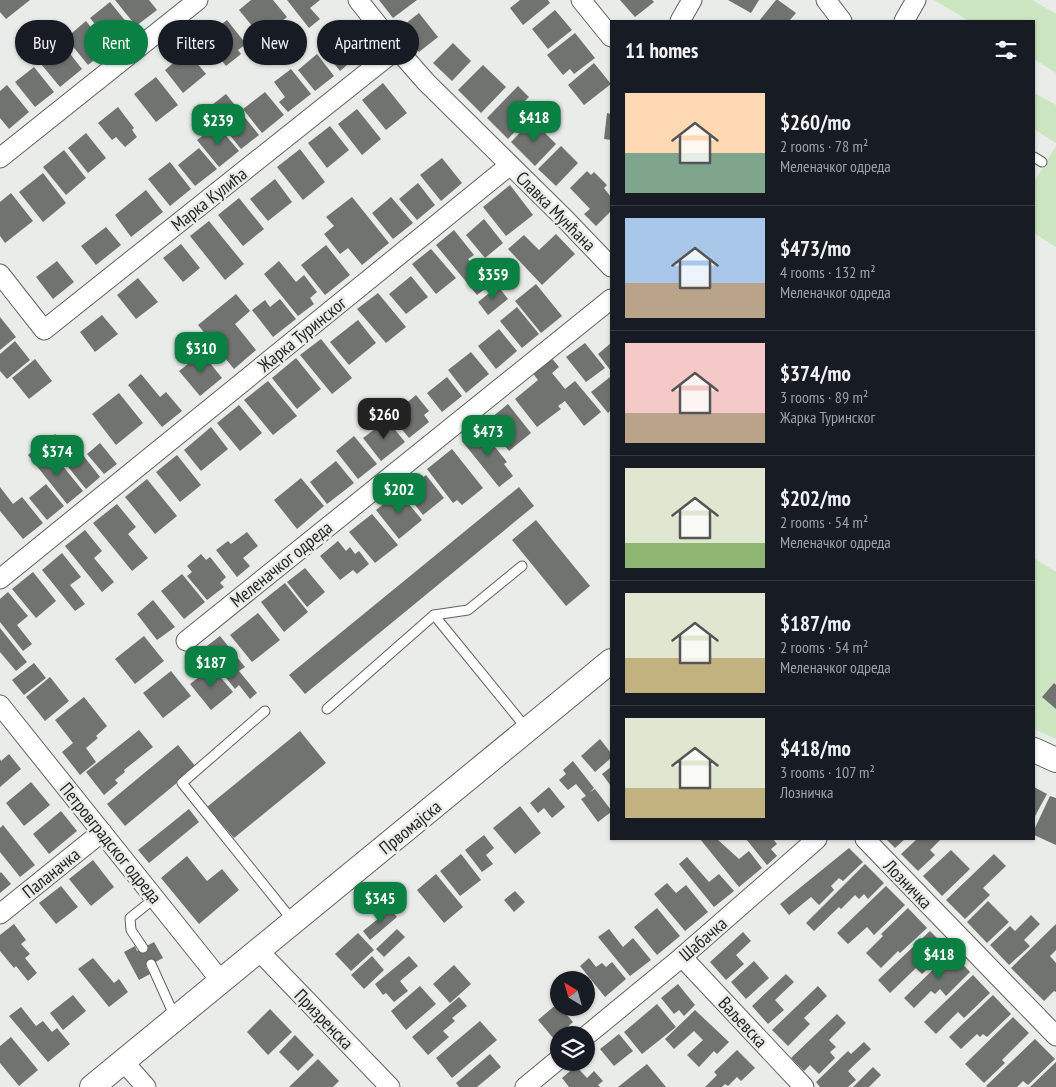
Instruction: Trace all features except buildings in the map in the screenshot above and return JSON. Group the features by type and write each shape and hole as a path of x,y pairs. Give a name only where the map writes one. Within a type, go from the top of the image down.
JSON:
{"street":[{"path":"0,158 198,0"},
{"name":"Славка Мунћана","path":"358,0 374,20"},
{"path":"581,0 610,36"},
{"path":"681,20 692,0"},
{"path":"826,0 841,20"},
{"path":"905,20 916,0"},
{"name":"Марка Кулића","path":"0,274 44,330 377,65"},
{"name":"Славка Мунћана","path":"411,65 610,266"},
{"name":"Жарка Туринског","path":"0,579 510,165"},
{"name":"Меленачког одреда","path":"186,641 610,300"},
{"name":"Првомајска","path":"92,1087 610,662"},
{"name":"Петровградског одреда","path":"0,705 221,981"},
{"path":"1035,750 1056,760"},
{"name":"Паланачка","path":"0,914 102,832"},
{"name":"Шабачка","path":"595,1029 682,957 816,840"},
{"name":"Лозничка","path":"866,840 1056,1036"},
{"name":"Призренска","path":"258,950 390,1087"},
{"name":"Ваљевска","path":"682,957 804,1087"},
{"path":"124,1061 146,1087"},
{"path":"524,1087 550,1066"}],"lane":[{"path":"327,709 434,615 468,610 522,566"},
{"path":"434,615 527,730"},
{"path":"265,711 182,783 294,922"},
{"path":"143,948 131,930 130,918 155,898"},
{"path":"152,964 176,1018"}],"green space":[{"path":"934,0 1032,0 1056,14 1056,73 1035,60 1035,20 967,20"},
{"path":"1035,94 1056,105 1056,143 1035,130"},
{"path":"1056,146 1056,247 1035,234 1035,180"},
{"path":"1035,559 1056,572 1056,739 1035,729"}]}
